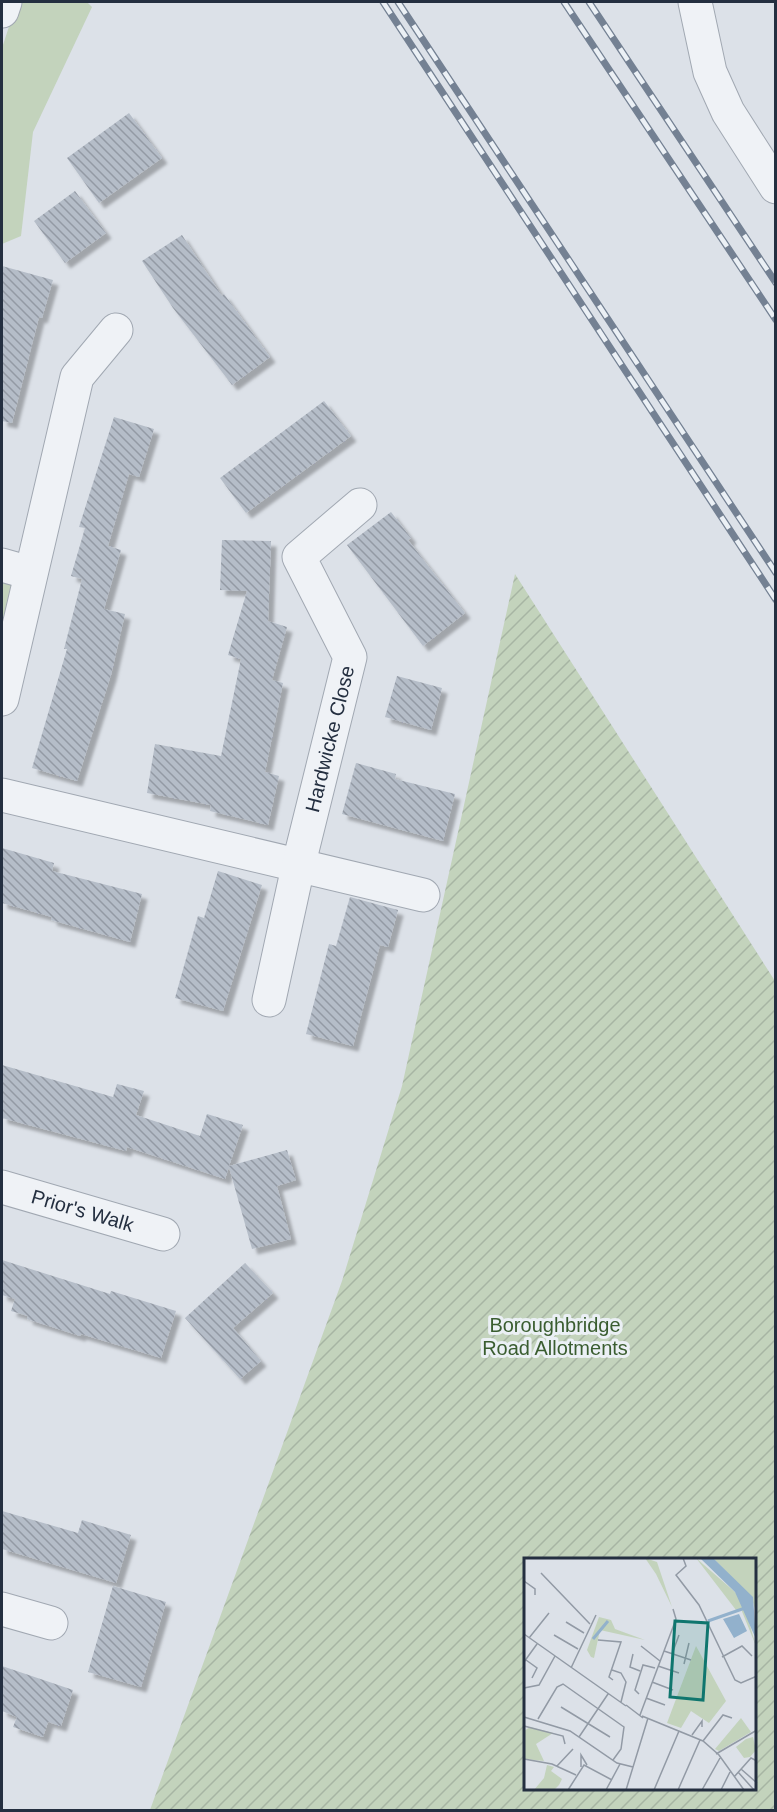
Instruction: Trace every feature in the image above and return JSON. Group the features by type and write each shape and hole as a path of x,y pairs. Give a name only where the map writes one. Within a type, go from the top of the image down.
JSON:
{"street":[{"path":"2,11 5,2"},
{"path":"695,2 710,72 728,112 776,187"},
{"path":"2,699 16,569 77,376 116,330"},
{"name":"Hardwicke Close","path":"298,867 350,657 298,556 360,505"},
{"path":"2,795 423,895"},
{"path":"269,1000 298,867"},
{"name":"Prior's Walk","path":"2,1187 163,1234"},
{"path":"2,1609 51,1623"}],"green space":[{"path":"17,2 87,2 92,7 33,132 21,236 2,244 2,48"},
{"name":"Boroughbridge Road Allotments","path":"515,574 775,981 775,1810 150,1810 342,1281 402,1086"},
{"path":"2,576 19,581 2,653"}],"building":[{"path":"129,113 162,158 99,203 67,158"},
{"path":"75,191 106,233 65,263 34,221"},
{"path":"182,235 222,296 224,294 270,357 232,385 173,308 142,261"},
{"path":"2,266 53,280 42,318 39,317 12,423 2,421"},
{"path":"324,401 351,436 246,513 220,478"},
{"path":"114,417 154,429 139,477 129,474 108,546 121,550 104,609 125,614 111,675 77,781 32,768 67,649 64,649 82,579 71,576 85,528 79,527"},
{"path":"391,512 411,538 408,540 465,613 423,646 347,545"},
{"path":"222,540 271,541 268,621 287,627 272,680 283,683 265,772 279,776 268,825 210,811 211,805 147,793 155,744 221,756 241,659 228,655 247,591 220,590"},
{"path":"397,676 442,688 431,730 385,717"},
{"path":"356,763 396,774 395,779 455,794 443,841 342,814"},
{"path":"2,848 54,863 52,871 142,894 130,942 51,920 52,917 2,903"},
{"path":"218,871 262,885 223,1011 175,998 198,916 204,918"},
{"path":"350,897 398,910 388,947 380,945 353,1046 306,1034 329,944 336,946"},
{"path":"2,1065 113,1097 117,1084 144,1091 136,1115 200,1136 207,1114 243,1125 229,1166 287,1150 296,1180 277,1186 291,1239 252,1249 229,1167 225,1179 127,1147 126,1151 2,1118"},
{"path":"2,1260 110,1294 111,1291 176,1311 161,1358 81,1334 80,1336 27,1319 28,1316 11,1311 15,1299 2,1295"},
{"path":"245,1263 273,1293 233,1328 261,1361 240,1379 185,1318"},
{"path":"2,1511 78,1533 82,1520 131,1535 116,1583 2,1549"},
{"path":"113,1586 166,1602 141,1687 88,1672"},
{"path":"2,1666 73,1690 61,1726 48,1722 43,1737 13,1727 17,1717 2,1711"}],"railway":[{"path":"383,2 776,600"},
{"path":"398,2 776,573"},
{"path":"564,2 776,320"},
{"path":"589,2 776,283"}]}
